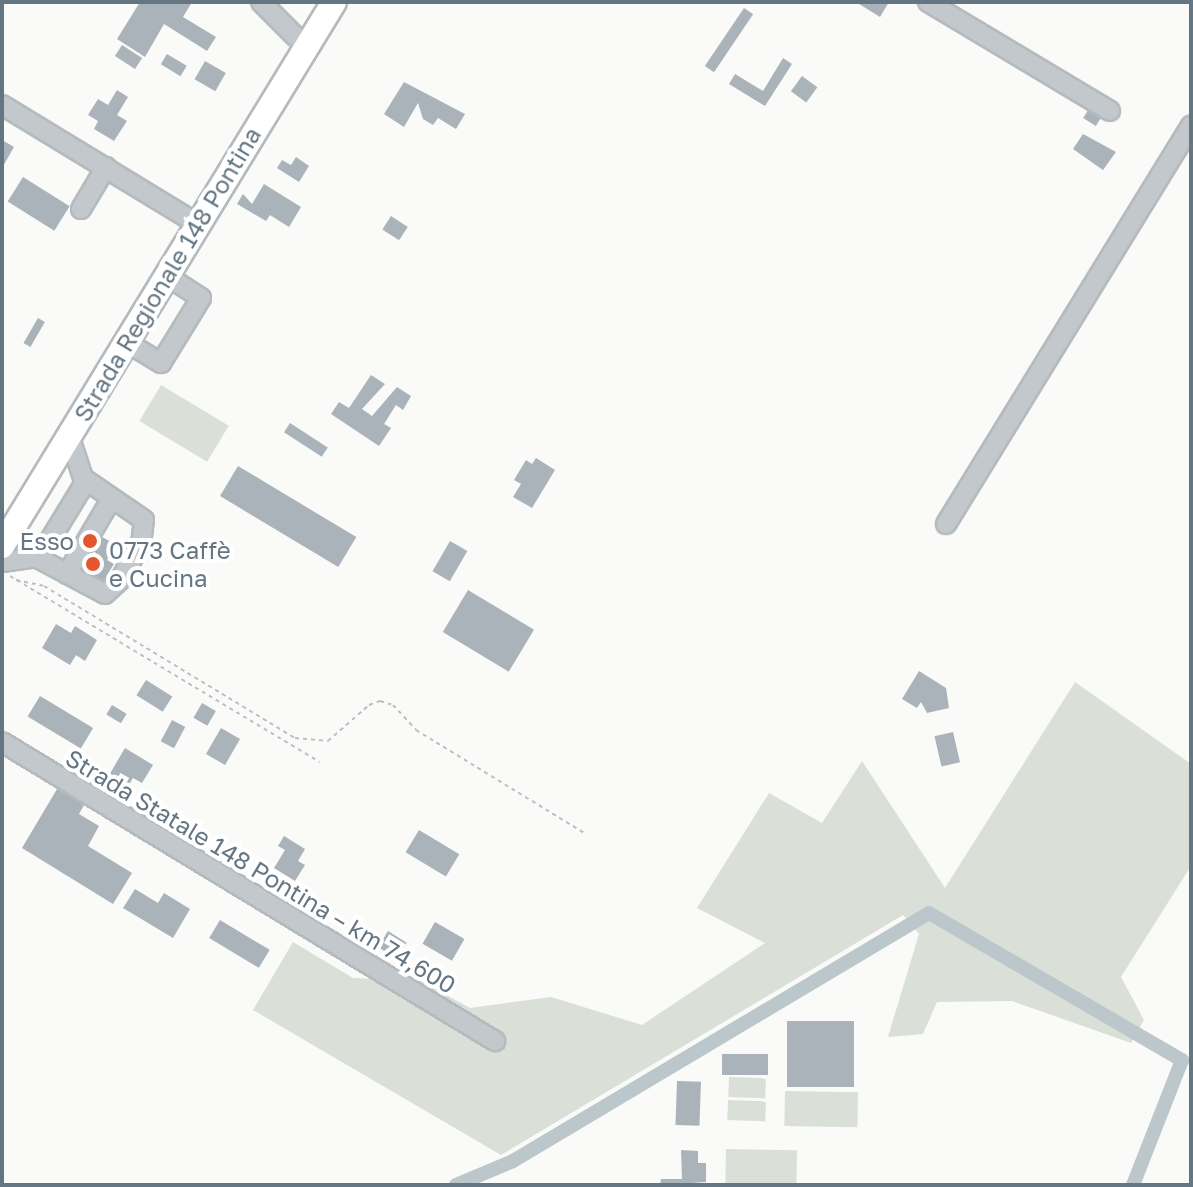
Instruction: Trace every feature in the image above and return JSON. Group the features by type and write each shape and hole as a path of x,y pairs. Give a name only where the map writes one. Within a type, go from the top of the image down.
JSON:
{"main road":[{"name":"Strada Regionale 148 Pontina","path":"2,520 317,2"},
{"name":"Strada Regionale 148 Pontina","path":"2,546 334,2"}],"street":[{"path":"261,2 296,37"},
{"path":"928,2 1110,111"},
{"path":"2,105 186,217"},
{"path":"946,524 1191,125"},
{"path":"81,209 106,167"},
{"path":"126,342 161,363 201,298 167,276"},
{"path":"2,562 39,558 101,593 120,580 146,527 141,515 86,481 69,435"},
{"path":"39,558 86,481"},
{"path":"67,574 112,498"},
{"name":"Strada Statale 148 Pontina – km 74,600","path":"2,742 495,1041"}],"path":[{"path":"2,571 319,762"},
{"path":"16,580 44,586 295,738 328,741 369,705 380,701 393,705 416,730 586,834"}],"shaded area":[{"path":"161,385 229,426 207,462 139,421"},
{"path":"1075,682 1191,764 1191,866 1121,977 1144,1020 1131,1043 1012,1001 937,1002 923,1034 888,1037 919,934 903,915 501,1155 253,1010 293,942 353,978 421,981 470,1008 551,997 642,1025 765,943 697,908 769,793 822,823 862,761 945,888"},
{"path":"729,1077 766,1078 765,1098 728,1097"},
{"path":"785,1091 858,1092 857,1127 784,1126"},
{"path":"728,1100 766,1101 765,1121 727,1120"},
{"path":"726,1149 797,1150 796,1185 725,1185"}],"building":[{"path":"140,2 192,2 183,17 216,37 207,51 164,24 145,57 117,39"},
{"path":"856,2 889,2 880,17"},
{"path":"744,8 753,14 714,72 705,66"},
{"path":"122,45 142,58 135,69 115,56"},
{"path":"167,54 187,66 181,76 161,64"},
{"path":"783,58 792,64 765,106 729,84 735,74 763,91"},
{"path":"205,61 226,73 215,91 194,79"},
{"path":"802,76 817,87 806,103 791,91"},
{"path":"404,82 465,114 456,129 438,118 433,125 423,119 418,103 404,127 384,114"},
{"path":"117,90 128,97 117,115 127,121 114,141 94,129 98,121 88,115 98,99 108,105"},
{"path":"1090,107 1103,115 1096,126 1083,118"},
{"path":"1083,134 1116,152 1103,170 1073,149"},
{"path":"2,140 14,147 2,168"},
{"path":"296,157 309,166 299,182 277,168 282,160 291,165"},
{"path":"23,177 70,206 54,231 8,202"},
{"path":"264,184 301,207 289,227 270,215 266,221 237,204 243,194 252,204"},
{"path":"391,216 408,227 399,240 382,229"},
{"path":"38,318 45,322 30,347 24,343"},
{"path":"371,375 385,384 362,409 372,416 397,387 411,396 403,410 396,405 384,424 391,428 379,446 331,414 339,402 349,408"},
{"path":"290,423 328,448 322,457 284,432"},
{"path":"536,458 555,470 532,508 513,497 521,484 514,480 526,460 532,464"},
{"path":"238,466 356,537 338,567 220,496"},
{"path":"85,528 117,545 107,560 114,564 102,583 84,572 96,553 77,541"},
{"path":"450,541 467,551 450,581 432,571"},
{"path":"468,590 534,630 509,672 443,632"},
{"path":"56,624 71,633 75,626 97,640 85,661 76,655 70,665 42,648"},
{"path":"919,671 946,688 949,708 927,713 921,702 917,708 902,699"},
{"path":"146,680 172,696 163,712 136,695"},
{"path":"40,696 93,728 81,749 28,717"},
{"path":"202,703 216,711 207,726 194,718"},
{"path":"112,705 127,714 121,723 106,714"},
{"path":"172,720 185,727 174,748 161,741"},
{"path":"221,728 240,739 225,765 206,754"},
{"path":"953,732 960,762 941,766 934,736"},
{"path":"125,748 153,765 142,783 133,778 124,793 105,782"},
{"path":"57,789 84,805 79,814 99,826 88,846 132,873 113,904 22,848"},
{"path":"419,830 459,854 446,876 406,852"},
{"path":"284,836 305,849 298,861 305,865 295,881 274,868 285,850 278,846"},
{"path":"135,889 158,903 164,893 190,909 173,938 123,908"},
{"path":"220,920 270,950 259,968 209,938"},
{"path":"435,922 464,939 452,961 422,944"},
{"path":"388,931 407,943 397,959 378,947"},
{"path":"787,1021 854,1021 854,1087 787,1087"},
{"path":"722,1054 768,1054 768,1075 722,1075"},
{"path":"677,1081 701,1082 699,1126 675,1125"},
{"path":"681,1150 698,1151 698,1163 706,1163 706,1182 660,1185 661,1179 682,1179"}],"waterway":[{"path":"456,1185 513,1161 929,913 1182,1060 1133,1185"}],"place":[{"name":"Esso","path":"90,541"},
{"name":"0773 Caffè e Cucina","path":"93,564"}]}
